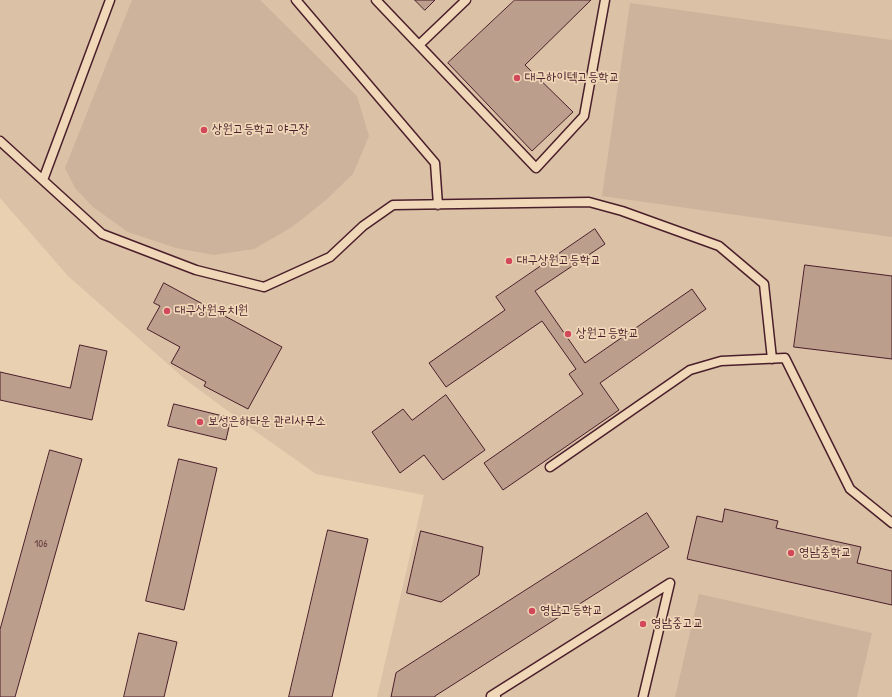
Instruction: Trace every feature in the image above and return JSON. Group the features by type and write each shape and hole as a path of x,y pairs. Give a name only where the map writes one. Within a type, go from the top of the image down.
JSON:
{"lane":[{"path":"43,180 110,0"},
{"path":"296,0 435,163 438,205"},
{"path":"376,0 536,168 584,116 605,0"},
{"path":"419,45 466,0"},
{"path":"0,141 102,234 196,270 264,287 330,257 363,226 393,205 589,202 622,211 719,246 764,284 772,359"},
{"path":"550,467 690,370 721,361 785,358 850,489 892,523"},
{"path":"496,697 492,696 670,583 643,697"}],"shaded area":[{"name":"대구상원고등학교","path":"0,0 892,0 892,697 377,697 424,495 316,474 186,380 68,276 0,198"},
{"path":"132,0 260,0 357,96 369,136 353,174 326,200 292,227 254,249 214,255 176,248 128,232 93,207 75,188 65,168"},
{"path":"630,3 892,40 892,237 602,196"},
{"path":"699,594 872,633 857,697 675,697"}],"building":[{"path":"415,0 435,0 425,10"},
{"path":"515,0 591,0 525,65 573,112 532,151 448,63"},
{"path":"595,229 605,244 535,291 585,363 692,289 706,309 600,383 619,410 503,490 484,463 583,394 569,374 576,369 542,321 446,387 429,363 505,310 496,297"},
{"path":"805,265 892,276 892,359 794,347"},
{"path":"164,283 282,347 248,409 204,386 206,382 171,363 180,347 147,329 160,306 154,303"},
{"path":"80,345 107,351 92,420 0,400 0,372 70,388"},
{"path":"446,395 485,450 443,480 424,455 400,473 372,432 403,409 412,420"},
{"name":"보성은하타운 관리사무소","path":"174,404 231,418 226,440 168,426"},
{"path":"50,450 82,459 15,697 0,697 0,630"},
{"path":"179,459 217,468 184,610 146,601"},
{"path":"725,509 778,521 776,528 861,547 857,563 892,571 892,605 687,559 697,516 722,522"},
{"path":"647,513 669,547 435,697 391,697 396,673"},
{"path":"328,530 368,539 332,697 289,697"},
{"path":"421,531 483,547 479,575 441,602 407,593"},
{"path":"139,633 177,642 164,697 124,697"}],"place":[{"name":"대구하이텍고등학교","path":"517,78"},
{"name":"상원고등학교 야구장","path":"204,130"},
{"name":"대구상원고등학교","path":"509,261"},
{"name":"대구상원유치원","path":"167,311"},
{"name":"상원고등학교","path":"568,334"},
{"name":"보성은하타운 관리사무소","path":"200,422"},
{"name":"영남중학교","path":"791,553"},
{"name":"영남고등학교","path":"532,611"},
{"name":"영남중고교","path":"643,624"}]}
